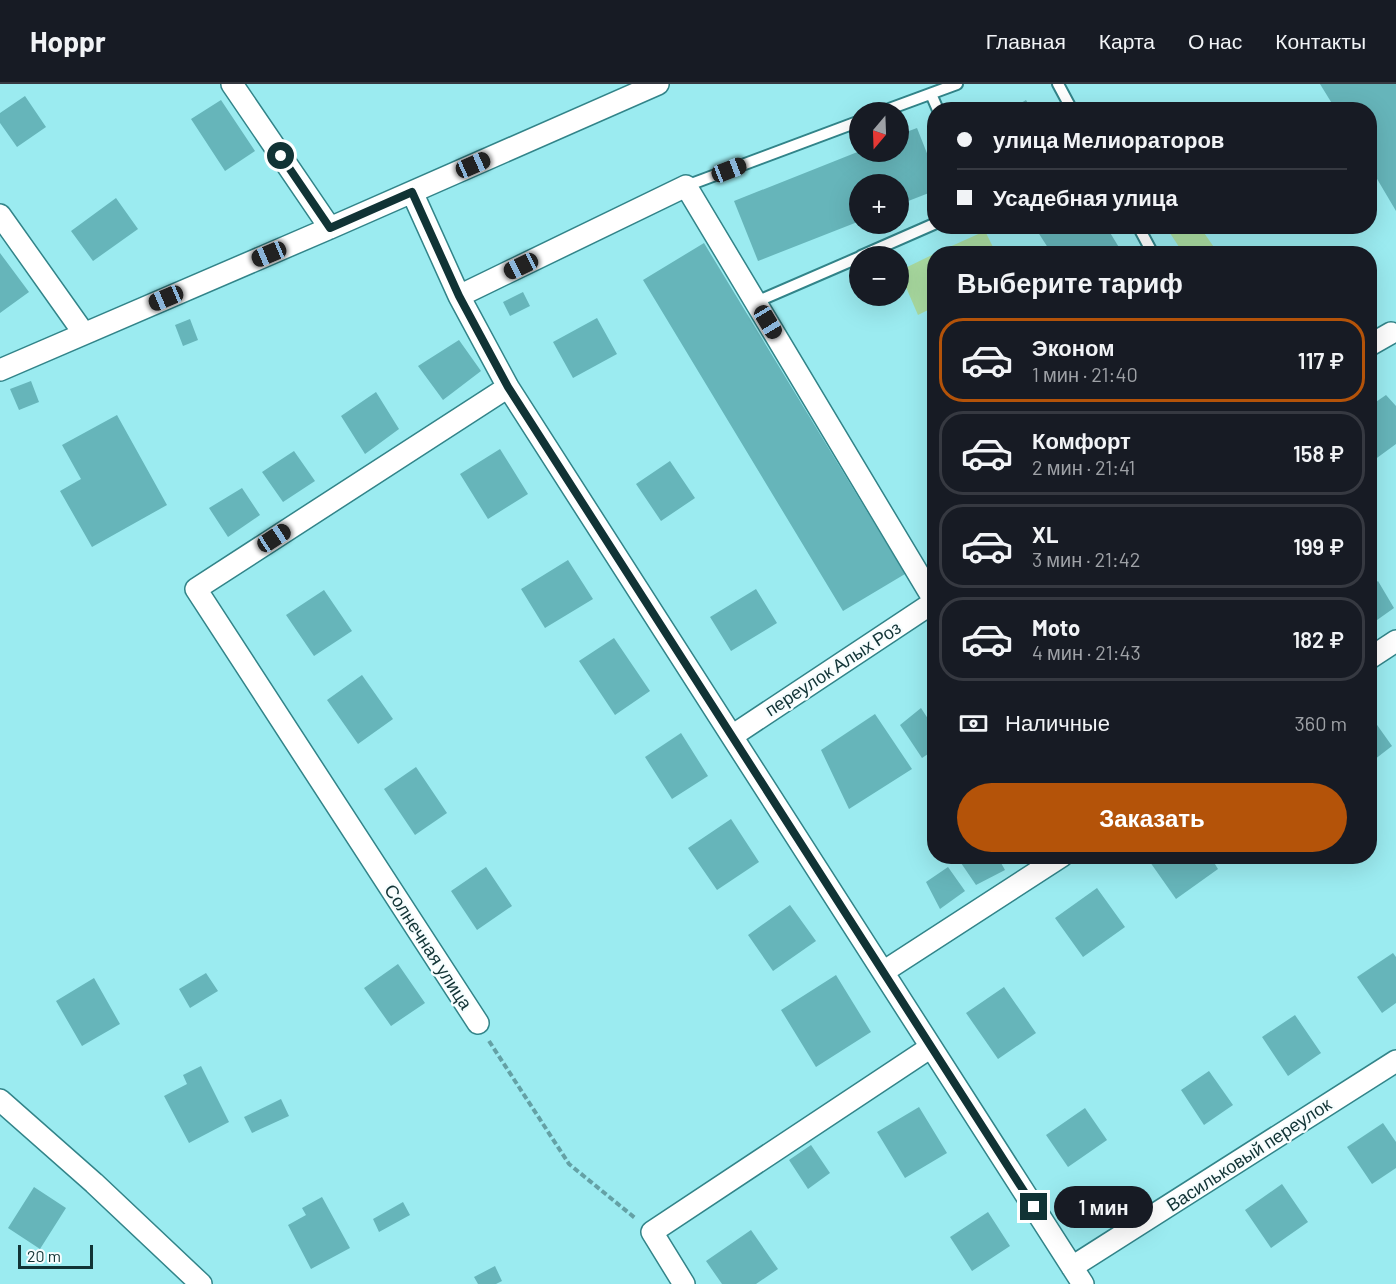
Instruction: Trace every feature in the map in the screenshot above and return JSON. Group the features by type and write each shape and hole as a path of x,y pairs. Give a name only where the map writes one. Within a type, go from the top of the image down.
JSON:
{"street":[{"path":"232,84 330,228"},
{"path":"0,370 658,84"},
{"path":"459,296 686,186 927,589"},
{"path":"412,192 459,296 508,387 1078,1276"},
{"path":"0,215 83,332"},
{"path":"1377,341 1391,333"},
{"name":"Солнечная улица","path":"478,1023 196,589 508,387"},
{"name":"переулок Алых Роз","path":"732,736 927,606"},
{"path":"1377,653 1396,641"},
{"path":"883,972 1050,864"},
{"path":"684,1284 652,1232 931,1047"},
{"name":"Васильковый переулок","path":"1078,1276 1396,1061"},
{"path":"0,1100 94,1183 201,1284"}],"lane":[{"path":"909,102 957,84"},
{"path":"1058,84 1068,102"},
{"path":"931,94 934,102"},
{"path":"686,186 849,125"},
{"path":"885,246 927,228"},
{"path":"756,302 849,262"}],"path":[{"name":"Солнечная улица","path":"478,1023 569,1164 652,1232"}],"green space":[{"path":"978,234 986,234 992,246 952,246"},
{"path":"1171,234 1205,234 1213,246 1178,246"},
{"path":"927,257 927,310 918,315 909,294 909,266"}],"building":[{"path":"1320,84 1396,84 1396,211 1377,179 1377,102 1331,102"},
{"path":"25,96 46,127 17,147 0,123 0,113"},
{"path":"221,100 255,151 225,171 191,119"},
{"path":"917,128 927,153 927,194 909,201 909,174 849,174 849,225 758,261 734,201 849,155 849,162 909,162 909,131"},
{"path":"116,198 138,229 93,261 71,231"},
{"path":"1039,234 1111,234 1118,246 1047,246"},
{"path":"704,243 905,574 843,611 643,280"},
{"path":"0,253 29,292 0,313"},
{"path":"523,292 530,306 510,316 503,302"},
{"path":"597,318 617,354 573,378 553,342"},
{"path":"190,319 198,340 183,346 175,325"},
{"path":"459,340 481,371 443,400 418,366"},
{"path":"31,381 39,402 19,410 10,389"},
{"path":"376,392 399,429 365,454 341,416"},
{"path":"1386,395 1396,406 1396,444 1377,458 1377,401"},
{"path":"117,415 167,505 92,547 60,491 81,479 62,445"},
{"path":"500,449 528,494 488,519 460,474"},
{"path":"294,451 315,481 283,502 262,472"},
{"path":"670,461 695,498 661,521 636,484"},
{"path":"242,488 260,515 228,537 209,508"},
{"path":"568,560 593,599 545,628 521,589"},
{"path":"1377,582 1394,608 1377,620"},
{"path":"756,589 777,623 731,651 710,617"},
{"path":"324,590 352,631 314,656 286,615"},
{"path":"614,638 650,691 615,715 579,661"},
{"path":"362,675 393,719 358,744 327,700"},
{"path":"921,708 927,717 927,755 922,758 900,725"},
{"path":"875,714 912,769 849,809 821,750"},
{"path":"1377,725 1392,746 1377,758"},
{"path":"681,733 708,776 672,799 645,757"},
{"path":"416,767 447,813 415,835 384,789"},
{"path":"731,819 759,862 717,890 688,848"},
{"path":"962,864 1002,864 1005,870 976,885"},
{"path":"1151,864 1215,864 1218,869 1176,899"},
{"path":"486,867 512,906 477,930 451,891"},
{"path":"948,867 965,891 940,909 926,882"},
{"path":"1097,888 1125,927 1083,957 1055,918"},
{"path":"790,905 816,941 773,971 748,935"},
{"path":"1393,953 1396,957 1396,1003 1382,1013 1357,977"},
{"path":"398,964 425,1003 391,1026 364,988"},
{"path":"206,973 218,991 190,1008 179,989"},
{"path":"836,975 871,1032 816,1067 781,1010"},
{"path":"94,978 120,1024 82,1046 56,1001"},
{"path":"1004,987 1036,1033 998,1059 966,1013"},
{"path":"1295,1015 1321,1053 1288,1076 1262,1037"},
{"path":"201,1066 229,1122 189,1143 164,1096 187,1084 183,1075"},
{"path":"1209,1071 1233,1105 1204,1125 1181,1090"},
{"path":"281,1099 289,1116 252,1133 244,1117"},
{"path":"919,1107 947,1153 905,1178 877,1132"},
{"path":"1085,1108 1107,1140 1068,1167 1046,1135"},
{"path":"1383,1123 1396,1142 1396,1168 1372,1184 1347,1147"},
{"path":"811,1145 830,1173 808,1189 789,1160"},
{"path":"1282,1184 1308,1222 1271,1248 1245,1210"},
{"path":"34,1187 66,1208 40,1249 8,1228"},
{"path":"322,1197 350,1248 311,1269 288,1225 306,1215 302,1208"},
{"path":"403,1202 410,1215 379,1232 373,1219"},
{"path":"988,1212 1010,1246 972,1271 950,1237"},
{"path":"751,1230 778,1269 756,1284 722,1284 706,1261"},
{"path":"495,1266 502,1281 496,1284 478,1284 474,1277"}],"route":[{"path":"281,156 330,228 412,192 459,296 508,387 1034,1207"}]}
